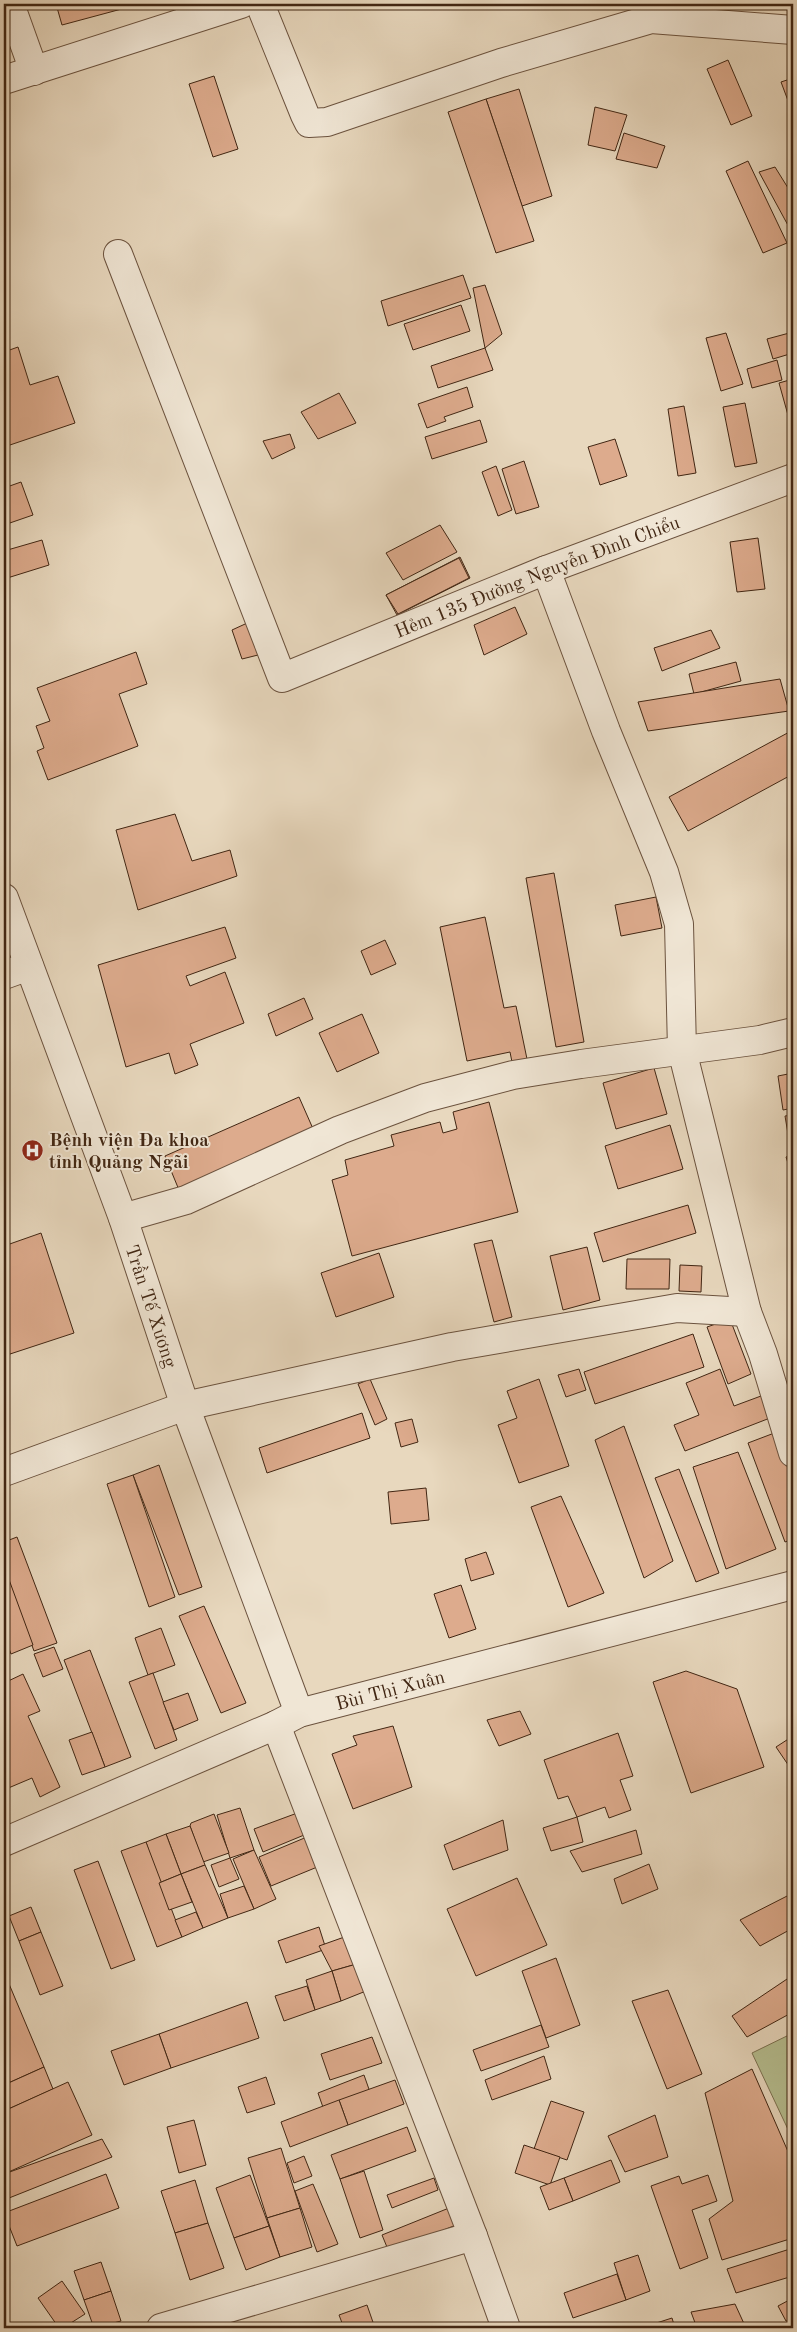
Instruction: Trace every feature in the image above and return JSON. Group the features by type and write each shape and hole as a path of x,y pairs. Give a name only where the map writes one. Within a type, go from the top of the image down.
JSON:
{"street":[{"path":"10,4 34,71"},
{"path":"4,80 241,4"},
{"path":"260,4 309,123 327,122 649,11 793,30"},
{"name":"Hẻm 135 Đường Nguyễn Đình Chiểu","path":"118,254 282,678 546,570 793,478"},
{"path":"546,570 606,731 666,880 678,924 682,1050 746,1312 763,1354 793,1453"},
{"name":"Trần Tế Xương","path":"4,898 16,971 124,1218 288,1719 506,2328"},
{"path":"124,1218 186,1200 340,1130 425,1098 513,1075 760,1040 793,1032"},
{"path":"4,1472 185,1406 452,1346 677,1308 746,1312"},
{"name":"Bùi Thị Xuân","path":"4,1842 288,1719 793,1585"},
{"path":"161,2328 473,2236"}],"green space":[{"path":"793,2033 793,2140 752,2053"}],"building":[{"path":"56,4 128,4 129,7 62,25"},
{"path":"728,60 752,116 731,125 707,69"},
{"path":"214,76 238,149 213,157 189,84"},
{"path":"793,78 793,114 781,82"},
{"path":"519,89 552,196 522,206 486,99"},
{"path":"486,99 534,241 496,253 448,112"},
{"path":"595,107 627,115 615,151 588,145"},
{"path":"624,133 665,146 657,168 616,159"},
{"path":"748,161 787,243 763,253 726,171"},
{"path":"775,167 793,196 793,228 790,229 759,172"},
{"path":"463,275 471,298 388,326 381,301"},
{"path":"485,285 502,334 485,348 473,288"},
{"path":"461,305 470,331 413,350 404,324"},
{"path":"793,332 793,353 773,359 767,339"},
{"path":"726,333 743,384 721,391 706,338"},
{"path":"18,347 30,385 58,376 75,423 4,447 4,395 8,393 4,381 4,352"},
{"path":"485,348 493,370 438,388 431,366"},
{"path":"777,360 782,380 752,388 747,369"},
{"path":"793,379 793,433 779,383"},
{"path":"467,387 473,407 444,417 446,421 427,428 418,404"},
{"path":"339,393 356,423 318,439 301,412"},
{"path":"745,403 757,463 735,467 723,407"},
{"path":"684,406 696,473 678,476 668,409"},
{"path":"480,420 487,442 432,459 425,437"},
{"path":"290,434 295,448 272,459 263,441"},
{"path":"615,439 627,476 600,485 588,447"},
{"path":"524,461 539,507 516,514 502,469"},
{"path":"496,466 512,510 498,516 482,472"},
{"path":"21,482 33,515 4,525 4,488"},
{"path":"440,525 457,552 403,580 386,553"},
{"path":"758,538 765,589 737,592 730,542"},
{"path":"42,540 49,565 4,579 4,551"},
{"path":"460,557 470,578 397,615 386,595"},
{"path":"459,558 469,578 398,614 386,595"},
{"path":"515,607 527,634 484,655 474,625"},
{"path":"256,619 270,652 242,659 232,630"},
{"path":"711,630 720,648 662,671 654,648"},
{"path":"136,652 147,684 119,694 138,746 48,780 37,751 44,748 36,726 50,721 37,688"},
{"path":"736,662 741,681 694,694 689,674"},
{"path":"780,679 789,711 648,731 638,702"},
{"path":"793,730 793,774 688,831 669,797"},
{"path":"175,814 192,861 230,850 237,876 138,910 116,830"},
{"path":"554,873 584,1042 556,1047 526,878"},
{"path":"656,897 662,928 621,936 615,905"},
{"path":"485,917 504,1008 516,1006 527,1059 512,1062 510,1052 467,1061 440,927"},
{"path":"225,927 236,958 186,976 190,986 225,972 244,1023 190,1044 198,1065 175,1074 169,1053 126,1067 98,965"},
{"path":"385,940 396,964 371,975 361,951"},
{"path":"304,998 313,1019 276,1036 268,1014"},
{"path":"362,1014 379,1053 337,1072 319,1033"},
{"path":"654,1068 667,1114 616,1129 603,1083"},
{"path":"793,1073 793,1108 783,1110 778,1076"},
{"path":"299,1097 314,1131 179,1190 165,1156"},
{"path":"489,1102 518,1212 352,1256 332,1180 348,1175 345,1160 394,1146 391,1135 440,1122 443,1133 457,1129 453,1112"},
{"path":"793,1115 793,1139 789,1140 785,1116"},
{"path":"670,1125 683,1169 618,1189 605,1146"},
{"path":"793,1154 793,1179 786,1157"},
{"path":"688,1205 696,1233 603,1262 594,1233"},
{"path":"41,1233 74,1333 4,1356 4,1246"},
{"path":"492,1240 512,1317 494,1322 474,1244"},
{"path":"587,1247 600,1300 563,1310 550,1256"},
{"path":"379,1253 394,1297 336,1317 321,1273"},
{"path":"627,1259 670,1259 669,1289 626,1289"},
{"path":"680,1265 702,1266 701,1292 679,1291"},
{"path":"730,1319 751,1374 728,1384 707,1327"},
{"path":"693,1334 704,1367 595,1404 584,1372"},
{"path":"579,1369 586,1390 566,1397 558,1375"},
{"path":"720,1369 734,1406 761,1396 770,1418 685,1451 674,1425 699,1415 686,1383"},
{"path":"370,1379 387,1419 375,1425 358,1384"},
{"path":"539,1379 569,1466 519,1483 498,1425 517,1418 507,1391"},
{"path":"362,1413 370,1438 267,1473 259,1448"},
{"path":"412,1419 418,1442 401,1447 395,1423"},
{"path":"624,1426 673,1561 644,1578 595,1440"},
{"path":"777,1432 793,1475 793,1539 785,1542 748,1443"},
{"path":"738,1452 776,1549 726,1569 693,1467"},
{"path":"159,1465 202,1587 179,1595 133,1475"},
{"path":"679,1469 719,1573 696,1582 655,1478"},
{"path":"133,1475 175,1597 149,1607 107,1484"},
{"path":"426,1488 429,1520 391,1524 388,1492"},
{"path":"561,1496 604,1593 568,1607 531,1507"},
{"path":"17,1537 57,1643 34,1651 4,1569 4,1542"},
{"path":"486,1552 494,1574 471,1581 465,1559"},
{"path":"4,1566 33,1645 11,1654 4,1635"},
{"path":"461,1585 476,1629 449,1638 434,1594"},
{"path":"204,1606 246,1703 221,1713 179,1616"},
{"path":"161,1628 175,1665 148,1675 135,1638"},
{"path":"54,1647 63,1669 43,1677 34,1654"},
{"path":"90,1650 131,1757 105,1767 64,1660"},
{"path":"686,1671 737,1689 764,1767 691,1793 653,1682"},
{"path":"153,1673 177,1740 155,1749 129,1682"},
{"path":"23,1674 40,1711 28,1716 60,1787 40,1797 32,1778 6,1789 4,1784 4,1683"},
{"path":"188,1693 198,1720 174,1730 163,1702"},
{"path":"520,1711 531,1734 499,1746 487,1720"},
{"path":"393,1726 412,1787 353,1809 332,1754 357,1745 353,1736"},
{"path":"92,1732 105,1767 82,1775 69,1740"},
{"path":"618,1733 633,1776 620,1780 631,1810 609,1818 605,1807 577,1817 568,1796 558,1799 544,1760"},
{"path":"793,1736 793,1772 776,1747"},
{"path":"240,1808 254,1850 230,1858 217,1815"},
{"path":"300,1812 309,1833 263,1852 254,1829"},
{"path":"214,1814 229,1853 203,1862 190,1826 191,1823"},
{"path":"577,1817 583,1842 551,1851 543,1828"},
{"path":"503,1820 508,1850 453,1870 444,1845"},
{"path":"190,1826 205,1865 181,1874 166,1834"},
{"path":"636,1830 642,1854 582,1872 570,1851"},
{"path":"166,1834 181,1874 159,1883 146,1842"},
{"path":"314,1834 327,1863 271,1886 259,1857"},
{"path":"146,1842 182,1937 157,1947 121,1851"},
{"path":"254,1850 276,1899 254,1909 233,1859"},
{"path":"230,1858 239,1879 219,1887 211,1865"},
{"path":"98,1861 135,1960 111,1969 74,1870"},
{"path":"649,1864 658,1889 622,1904 614,1879"},
{"path":"205,1865 228,1918 203,1928 181,1874"},
{"path":"181,1874 192,1902 169,1910 159,1883"},
{"path":"517,1878 547,1945 476,1976 447,1909"},
{"path":"244,1886 254,1909 228,1918 220,1894"},
{"path":"793,1893 793,1928 760,1946 740,1920"},
{"path":"31,1907 41,1932 19,1941 9,1916"},
{"path":"196,1912 203,1928 182,1937 175,1920"},
{"path":"319,1927 326,1949 286,1963 278,1941"},
{"path":"41,1932 63,1986 40,1995 19,1941"},
{"path":"350,1935 360,1963 332,1971 319,1946"},
{"path":"556,1958 580,2025 546,2038 522,1971"},
{"path":"360,1963 371,1989 341,2001 332,1971"},
{"path":"332,1971 341,2001 315,2010 306,1980"},
{"path":"4,1972 44,2067 4,2085"},
{"path":"793,1975 793,2012 747,2037 732,2016"},
{"path":"307,1986 315,2010 284,2021 275,1996"},
{"path":"668,1990 702,2074 667,2089 632,2001"},
{"path":"247,2002 259,2038 171,2068 159,2034"},
{"path":"541,2025 549,2047 481,2071 473,2050"},
{"path":"159,2034 171,2068 124,2085 111,2051"},
{"path":"372,2037 382,2063 330,2080 321,2054"},
{"path":"544,2056 551,2079 492,2100 485,2080"},
{"path":"44,2067 53,2089 4,2111 4,2085"},
{"path":"752,2069 793,2163 793,2238 722,2260 709,2219 733,2201 705,2093"},
{"path":"364,2075 371,2095 325,2113 318,2093"},
{"path":"266,2077 275,2104 247,2113 238,2087"},
{"path":"395,2080 404,2104 348,2125 339,2100"},
{"path":"68,2082 92,2135 4,2174 4,2111"},
{"path":"339,2100 348,2125 290,2147 281,2122"},
{"path":"551,2101 584,2112 567,2160 534,2149"},
{"path":"655,2115 668,2157 625,2172 608,2136"},
{"path":"194,2120 206,2165 179,2173 167,2127"},
{"path":"407,2127 416,2151 340,2179 331,2155"},
{"path":"102,2139 112,2157 4,2200 4,2174"},
{"path":"524,2145 560,2157 550,2185 515,2173"},
{"path":"281,2148 300,2208 267,2218 248,2158"},
{"path":"304,2156 312,2176 294,2183 287,2163"},
{"path":"611,2160 620,2182 573,2201 564,2178"},
{"path":"364,2171 383,2230 360,2238 340,2179"},
{"path":"106,2174 119,2208 17,2246 4,2213"},
{"path":"250,2175 269,2226 234,2238 216,2188"},
{"path":"708,2175 717,2201 692,2210 708,2258 680,2269 651,2186 679,2176 682,2184"},
{"path":"434,2178 438,2190 392,2208 387,2195"},
{"path":"564,2178 573,2201 549,2210 540,2187"},
{"path":"195,2180 208,2223 175,2233 161,2191"},
{"path":"313,2184 338,2244 317,2252 295,2191"},
{"path":"300,2208 312,2247 280,2257 267,2218"},
{"path":"449,2208 456,2225 389,2252 382,2235"},
{"path":"208,2223 224,2268 190,2280 175,2233"},
{"path":"269,2226 280,2257 246,2270 234,2238"},
{"path":"793,2248 793,2276 736,2293 727,2269"},
{"path":"638,2255 650,2291 626,2300 614,2263"},
{"path":"101,2262 111,2291 84,2300 74,2271"},
{"path":"617,2274 626,2300 573,2318 564,2293"},
{"path":"62,2281 85,2314 63,2328 59,2328 38,2298"},
{"path":"111,2291 121,2321 94,2328 84,2300"},
{"path":"793,2298 793,2320 786,2321 778,2306"},
{"path":"735,2304 746,2328 697,2328 691,2312"},
{"path":"367,2305 375,2328 344,2328 339,2315"},
{"path":"672,2318 675,2328 648,2328 647,2326"}],"place":[{"name":"Bệnh viện Đa khoa tỉnh Quảng Ngãi","path":"33,1150"}]}
